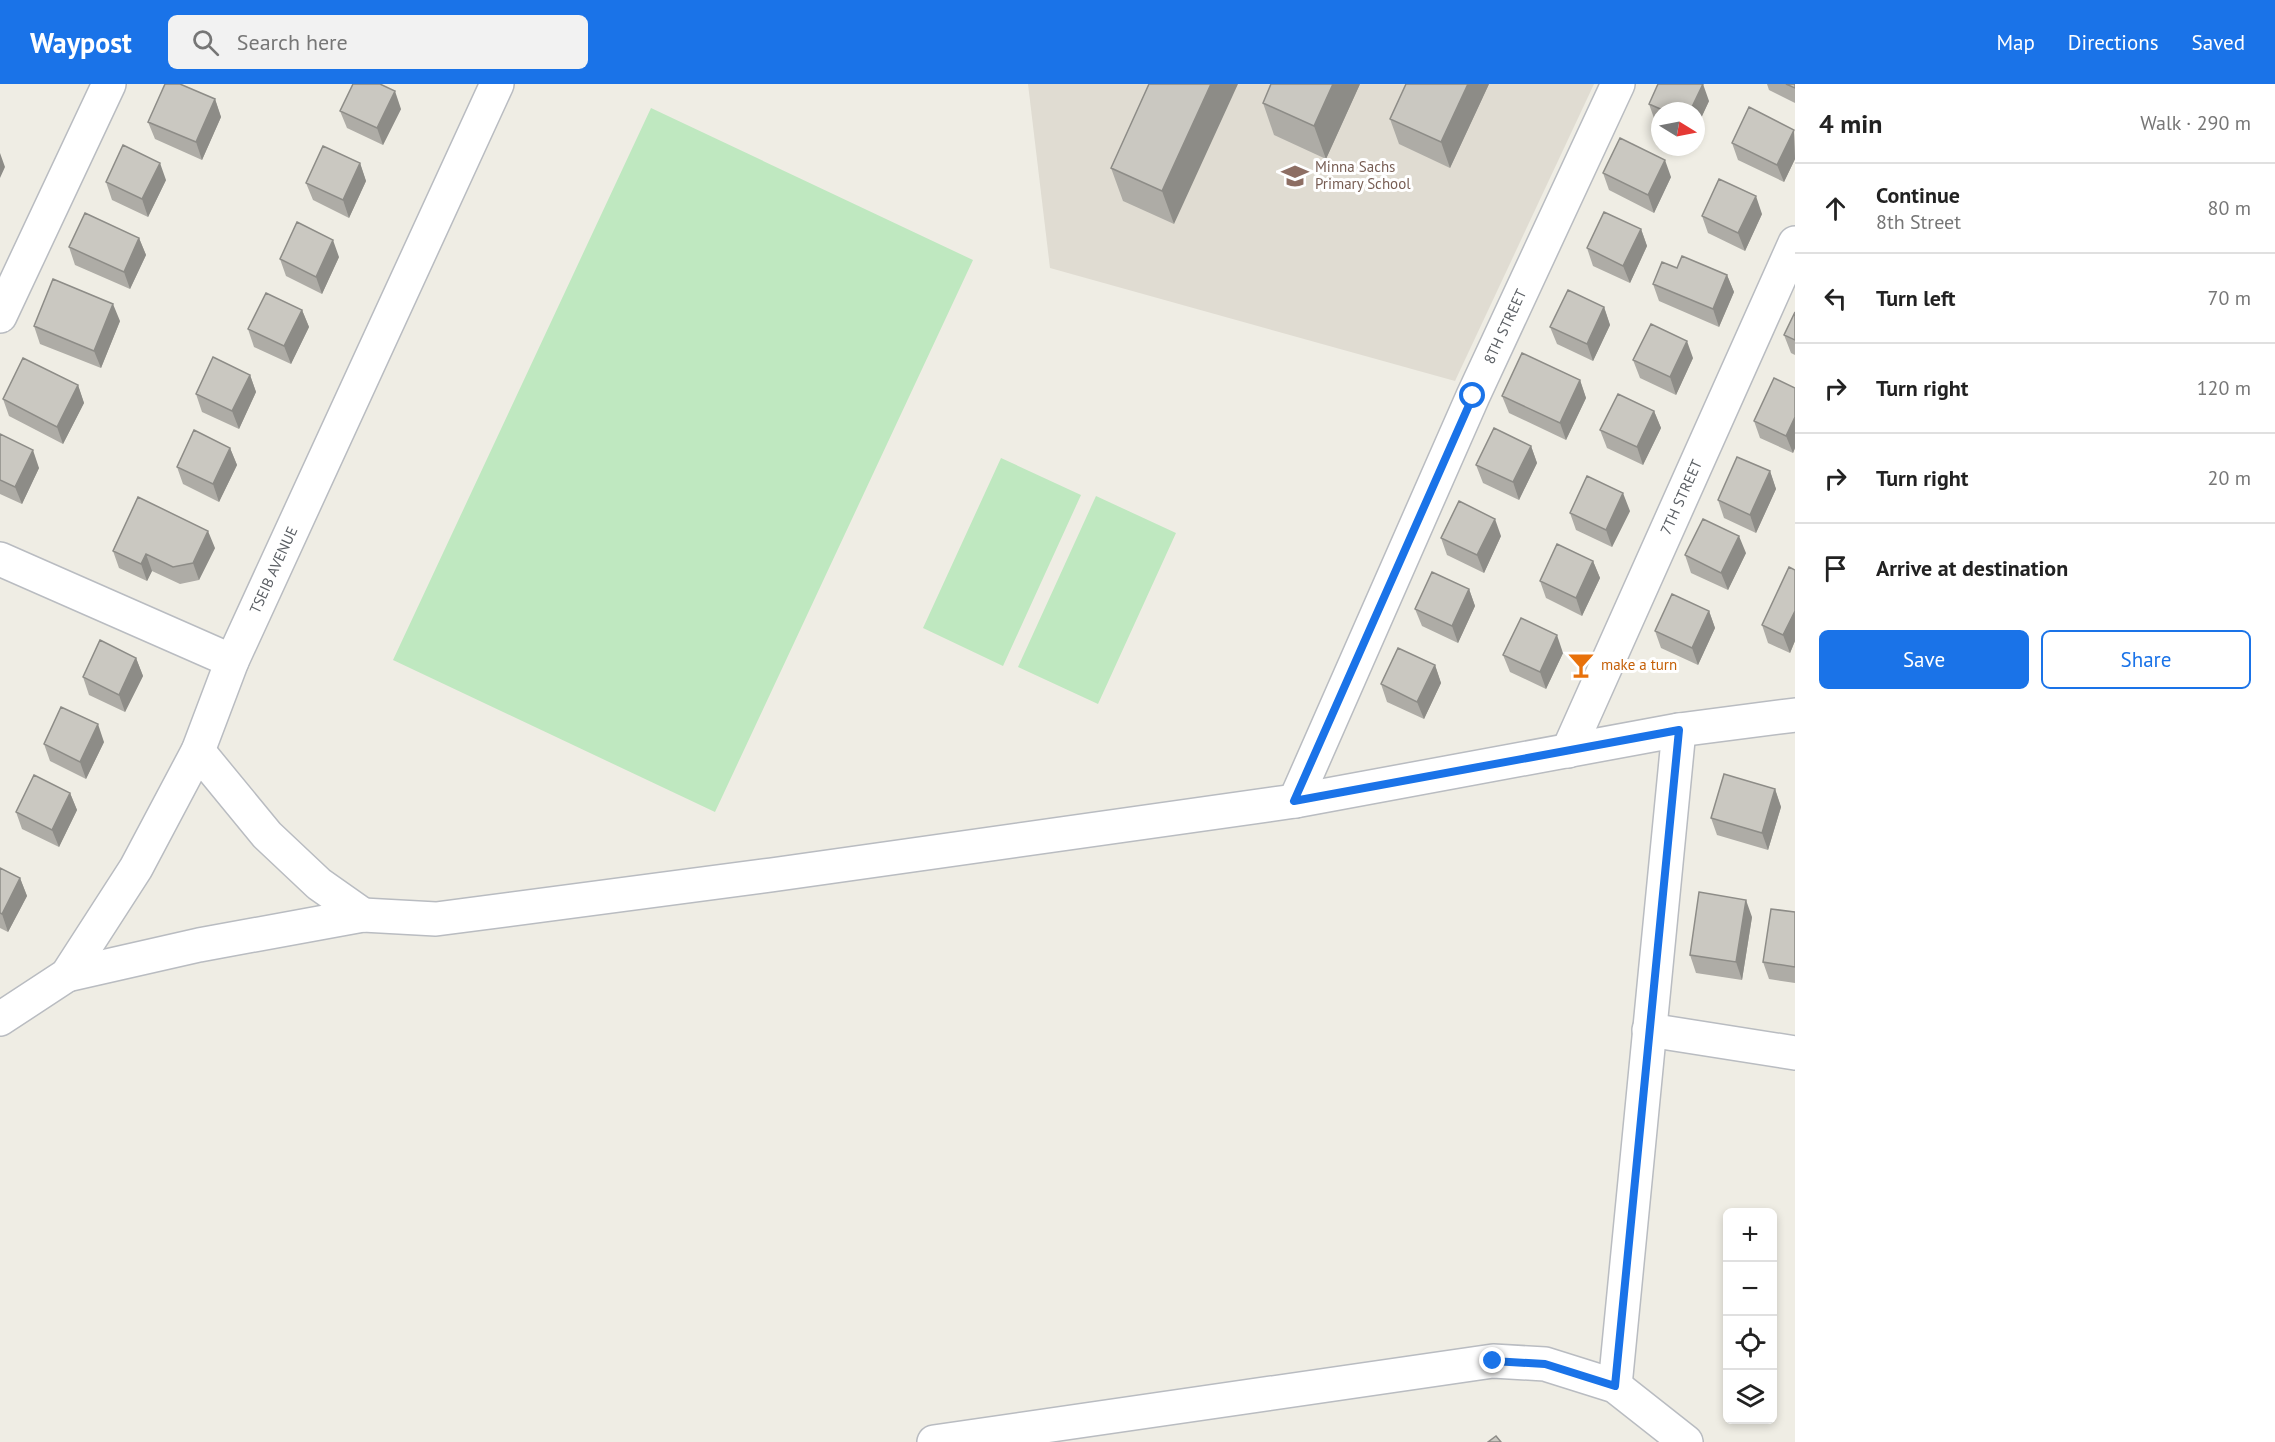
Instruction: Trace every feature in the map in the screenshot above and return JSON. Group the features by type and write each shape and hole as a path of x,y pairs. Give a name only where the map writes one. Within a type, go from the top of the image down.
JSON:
{"street":[{"path":"0,316 109,84"},
{"name":"TSEIB AVENUE","path":"0,1020 66,975 136,868 198,751 232,661 497,84"},
{"name":"8TH STREET","path":"1294,801 1473,396 1618,84"},
{"name":"7TH STREET","path":"1568,751 1795,243"},
{"path":"0,559 232,661"},
{"path":"66,975 199,945 363,915 436,919 519,909 1294,801 1679,730 1795,715"},
{"path":"1615,1386 1679,730"},
{"path":"198,751 267,835 319,884 363,915"},
{"path":"1649,1030 1795,1053"},
{"path":"934,1442 1493,1361 1545,1364 1615,1386 1686,1442"}],"shaded area":[{"name":"Minna Sachs Primary School","path":"1028,84 1594,84 1455,381 1050,268"}],"green space":[{"path":"651,108 973,260 715,812 393,660"},
{"path":"1001,458 1081,495 1003,666 923,628"},
{"path":"1096,496 1176,533 1098,704 1018,667"}],"building":[{"path":"165,84 180,84 215,99 196,142 148,122"},
{"path":"353,84 380,84 395,91 377,128 340,111"},
{"path":"1149,84 1211,84 1162,191 1111,168"},
{"path":"1271,84 1333,84 1314,126 1263,103"},
{"path":"1406,84 1468,84 1441,142 1390,119"},
{"path":"1658,84 1703,84 1694,102 1651,102 1651,105 1649,104"},
{"path":"1749,107 1794,130 1777,165 1732,143"},
{"path":"1620,138 1651,153 1651,156 1665,160 1648,195 1603,173"},
{"path":"123,145 160,163 142,199 106,182"},
{"path":"323,146 360,163 343,200 306,183"},
{"path":"1719,179 1756,196 1738,233 1702,216"},
{"path":"1604,212 1641,229 1623,266 1587,248"},
{"path":"85,213 139,238 124,272 69,247"},
{"path":"297,222 333,240 316,277 280,259"},
{"path":"1682,256 1727,275 1713,309 1653,284 1662,262 1677,268"},
{"path":"53,279 113,304 94,351 34,326"},
{"path":"1568,290 1604,307 1587,344 1550,327"},
{"path":"266,293 302,310 284,346 248,329"},
{"path":"1795,312 1795,340 1784,335"},
{"path":"1651,324 1687,341 1670,377 1633,360"},
{"path":"1522,353 1580,380 1560,423 1502,396"},
{"path":"213,357 250,375 232,411 196,394"},
{"path":"23,358 78,385 57,427 3,399"},
{"path":"1774,378 1795,388 1795,417 1786,436 1754,421"},
{"path":"1618,394 1654,411 1637,447 1600,430"},
{"path":"1494,428 1531,446 1513,482 1476,465"},
{"path":"194,430 230,448 213,484 177,467"},
{"path":"0,434 33,450 15,487 0,480"},
{"path":"1737,457 1770,471 1750,515 1718,500"},
{"path":"1587,476 1623,493 1606,530 1570,513"},
{"path":"138,497 208,531 193,563 173,567 146,554 141,564 113,551"},
{"path":"1459,501 1495,519 1477,555 1441,538"},
{"path":"1703,519 1739,536 1721,573 1685,555"},
{"path":"1557,544 1593,561 1576,598 1540,581"},
{"path":"1789,567 1795,570 1795,611 1783,635 1762,625"},
{"path":"1432,572 1469,589 1452,626 1415,609"},
{"path":"1672,594 1709,611 1692,648 1655,631"},
{"path":"1521,618 1557,635 1540,672 1503,655"},
{"path":"100,640 136,658 119,695 83,677"},
{"path":"1398,648 1435,665 1417,702 1381,684"},
{"path":"61,707 98,724 80,762 44,744"},
{"path":"1724,774 1775,789 1762,833 1711,818"},
{"path":"34,775 70,793 52,830 16,812"},
{"path":"0,868 20,878 2,914 0,913"},
{"path":"1699,892 1746,900 1736,962 1690,955"},
{"path":"1771,909 1795,912 1795,967 1763,962"},
{"path":"1496,1436 1501,1442 1488,1442"}],"place":[{"name":"Minna Sachs Primary School","path":"1295,176"},
{"name":"make a turn","path":"1581,665"}],"route":[{"path":"1473,396 1294,801 1679,730 1615,1386 1545,1364 1493,1361"}]}
